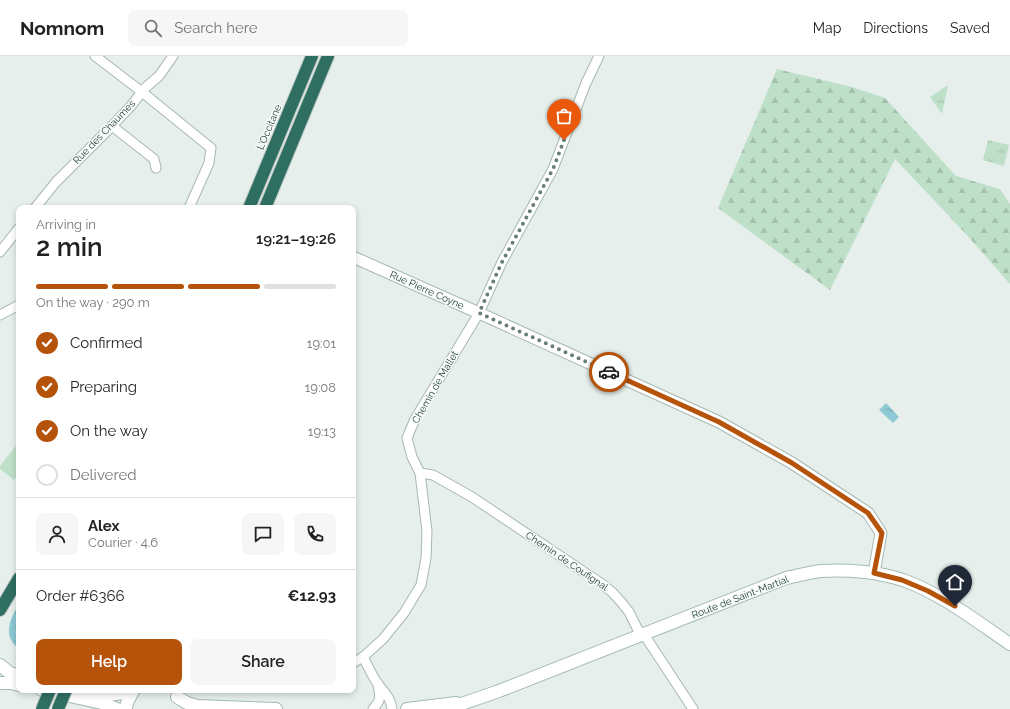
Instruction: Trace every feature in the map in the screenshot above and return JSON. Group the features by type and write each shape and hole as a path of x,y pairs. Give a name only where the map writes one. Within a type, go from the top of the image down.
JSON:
{"highway":[{"name":"L'Occitane","path":"249,205 312,56"},
{"path":"266,205 328,56"},
{"path":"0,610 16,583"},
{"path":"42,709 49,693"},
{"path":"58,709 65,693"}],"main road":[{"name":"Route de Saint-Martial","path":"447,709 499,691 786,578 821,571 846,570 874,573 902,580 928,591 955,606 1010,644"},
{"path":"0,665 10,673 16,675"},
{"path":"0,683 16,684"},
{"path":"56,693 102,703 117,709"},
{"path":"99,693 109,695 122,693"},
{"path":"126,709 128,698 132,693"},
{"path":"174,695 187,703 197,706 276,709"},
{"name":"Route de Saint-Martial","path":"407,709 467,701"}],"street":[{"path":"95,56 211,148 209,163 190,205"},
{"name":"Rue des Chaumes","path":"37,205 56,182 132,106 145,88 159,76 174,56"},
{"path":"479,313 502,262 553,169 586,83 599,56"},
{"path":"112,126 154,158 156,168"},
{"path":"0,252 16,232"},
{"name":"Rue Pierre Coyne","path":"356,258 719,422 792,463 868,513 882,533 874,573"},
{"path":"0,315 16,307"},
{"name":"Chemin de Mallet","path":"356,661 363,657 383,639 404,613 421,585 426,558 427,531 420,473 412,457 407,438 415,419 479,313"},
{"name":"Chemin de Coufignal","path":"420,473 433,475 472,497 612,592 629,612 638,630 653,648 693,709"},
{"path":"363,657 378,684 386,693 391,702 392,709"},
{"path":"373,709 379,703 380,697 378,684"}],"green space":[{"path":"777,69 852,87 885,98 956,176 1000,189 1010,204 1010,284 965,233 895,159 830,290 718,208"},
{"path":"948,85 942,114 930,97"},
{"path":"988,140 1009,145 1004,166 983,160"},
{"path":"16,446 16,477 14,480 0,469 0,466"}],"water":[{"path":"886,403 899,417 893,423 879,410"},
{"path":"16,609 16,646 9,635 9,625"}],"way so far":[{"path":"564,140 553,169 502,262 479,313 609,372"}],"route":[{"path":"609,372 719,422 792,463 868,513 882,533 874,573 902,580 928,591 955,606"}]}
